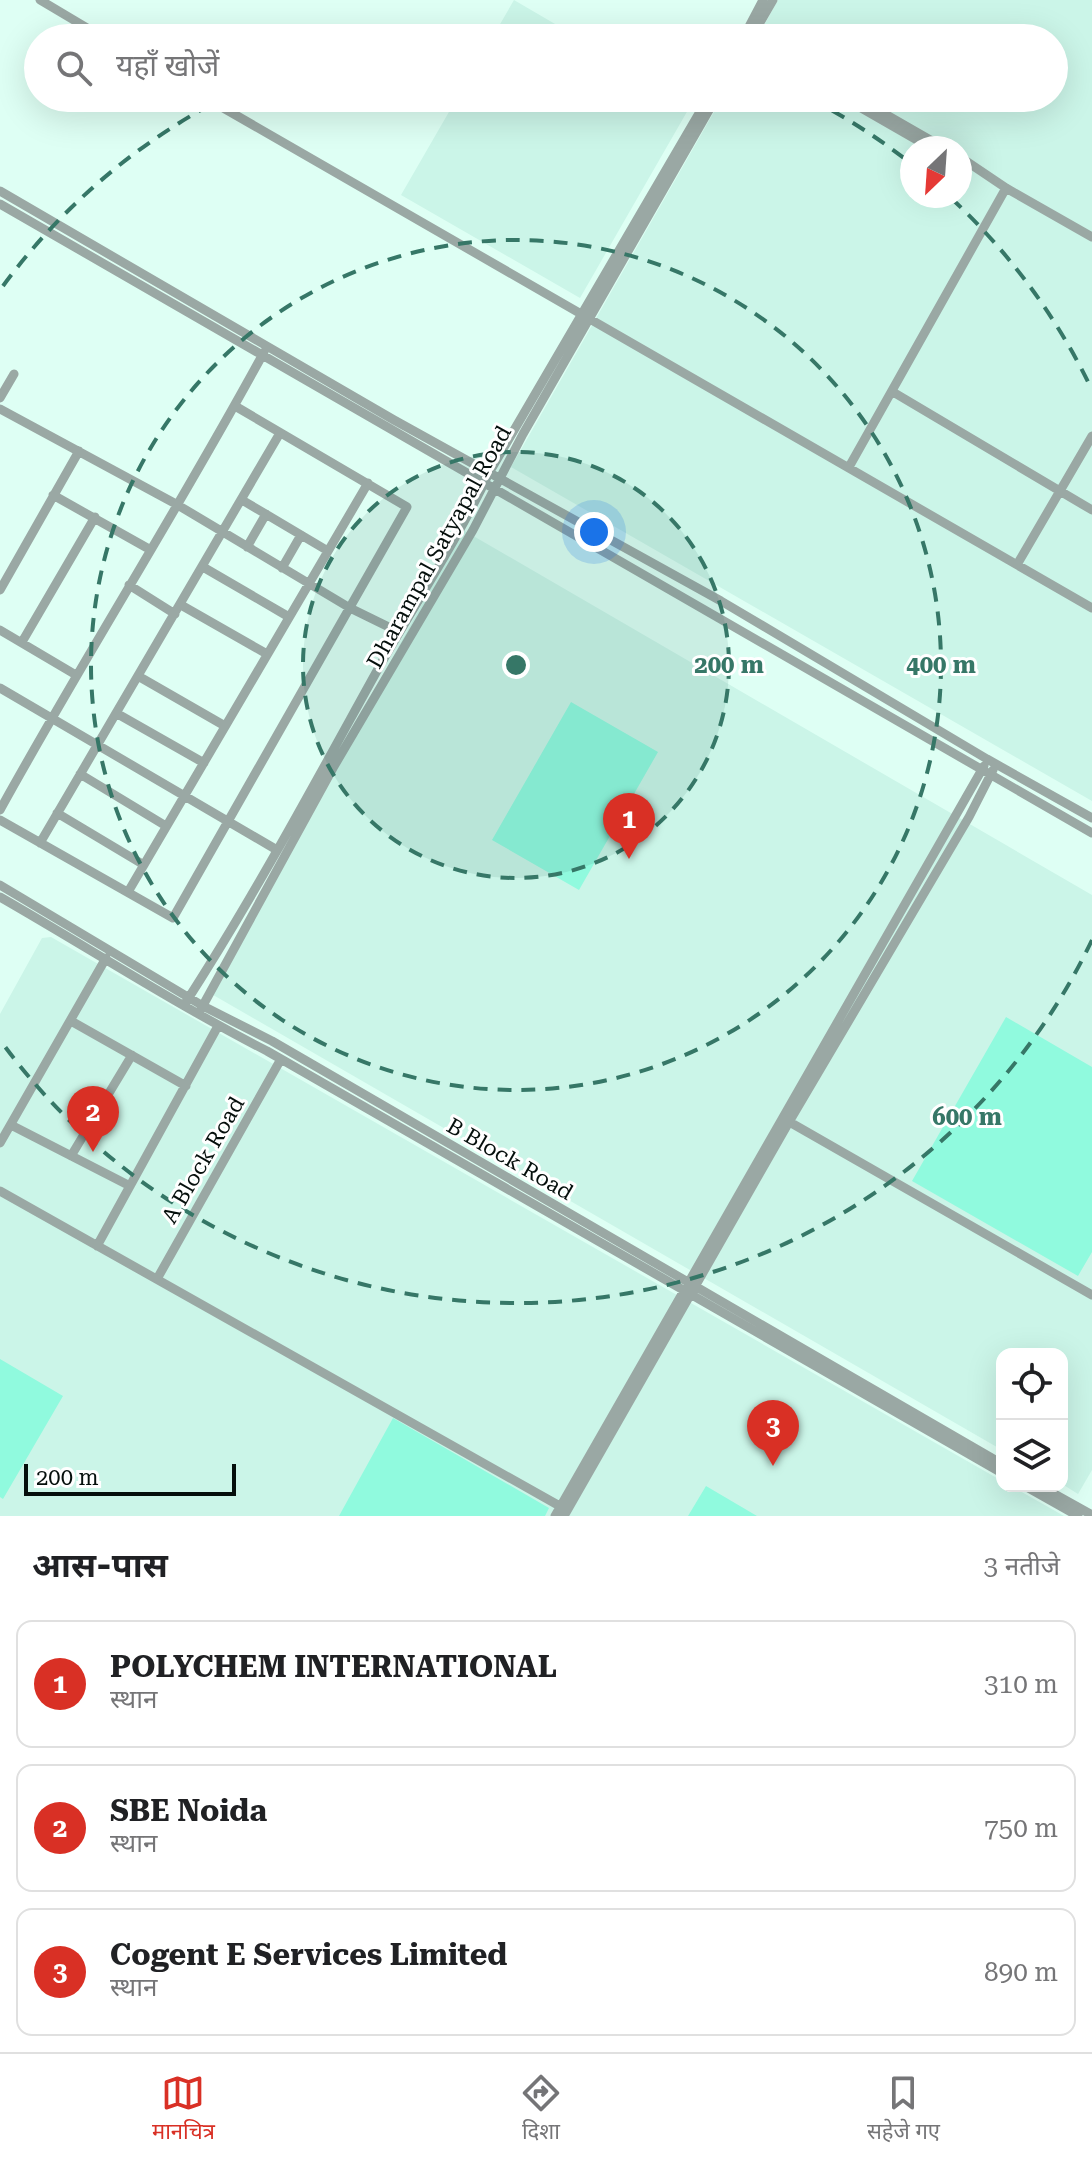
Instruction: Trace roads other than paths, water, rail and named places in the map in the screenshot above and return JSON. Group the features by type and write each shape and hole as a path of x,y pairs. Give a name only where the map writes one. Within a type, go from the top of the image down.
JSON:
{"street":[{"path":"40,0 80,24"},
{"path":"751,24 763,0"},
{"path":"759,24 773,0"},
{"path":"230,112 1092,608"},
{"name":"Dharampal Satyapal Road","path":"200,1011 333,768 499,485 586,317 700,112"},
{"name":"Dharampal Satyapal Road","path":"186,1002 464,525 489,473 708,112"},
{"path":"868,112 910,136"},
{"path":"881,112 923,136"},
{"path":"972,165 1092,237"},
{"path":"972,170 993,180"},
{"path":"849,467 1006,188"},
{"path":"0,191 484,483 499,485 721,601 1092,833"},
{"path":"0,204 489,473 499,485 989,767 1092,818"},
{"path":"0,810 264,351"},
{"path":"0,398 14,374"},
{"path":"893,392 1092,510"},
{"path":"0,820 173,918 350,608 407,507 235,406"},
{"path":"0,409 176,504 350,608 399,632"},
{"path":"40,843 280,433"},
{"path":"1018,563 1092,436"},
{"path":"0,590 79,451"},
{"path":"128,892 368,483"},
{"path":"53,495 149,549"},
{"path":"242,500 328,551"},
{"path":"247,547 266,514"},
{"path":"22,642 95,517"},
{"path":"282,568 301,535"},
{"path":"203,567 289,617"},
{"path":"129,585 267,654"},
{"path":"0,630 76,675"},
{"path":"138,676 225,726"},
{"path":"0,703 3,690 277,850"},
{"path":"116,713 204,763"},
{"path":"555,1516 564,1511 786,1120 917,907 989,767"},
{"path":"80,774 166,826"},
{"path":"57,813 144,865"},
{"name":"B Block Road","path":"0,885 200,1011 218,1026 996,1461"},
{"name":"B Block Road","path":"0,897 186,1002"},
{"path":"0,1143 106,958"},
{"name":"B Block Road","path":"200,1011 272,1041 996,1469"},
{"path":"71,1021 186,1086"},
{"path":"97,1246 218,1026"},
{"path":"71,1156 132,1055"},
{"name":"A Block Road","path":"157,1279 281,1059"},
{"path":"786,1120 1092,1295"},
{"path":"11,1125 130,1186"},
{"path":"0,1191 564,1511"},
{"path":"1039,1492 1087,1513"},
{"path":"1050,1492 1087,1513"}],"place":[{"name":"POLYCHEM INTERNATIONAL","path":"629,859"},
{"name":"SBE Noida","path":"93,1152"},
{"name":"Cogent E Services Limited","path":"773,1466"}]}
